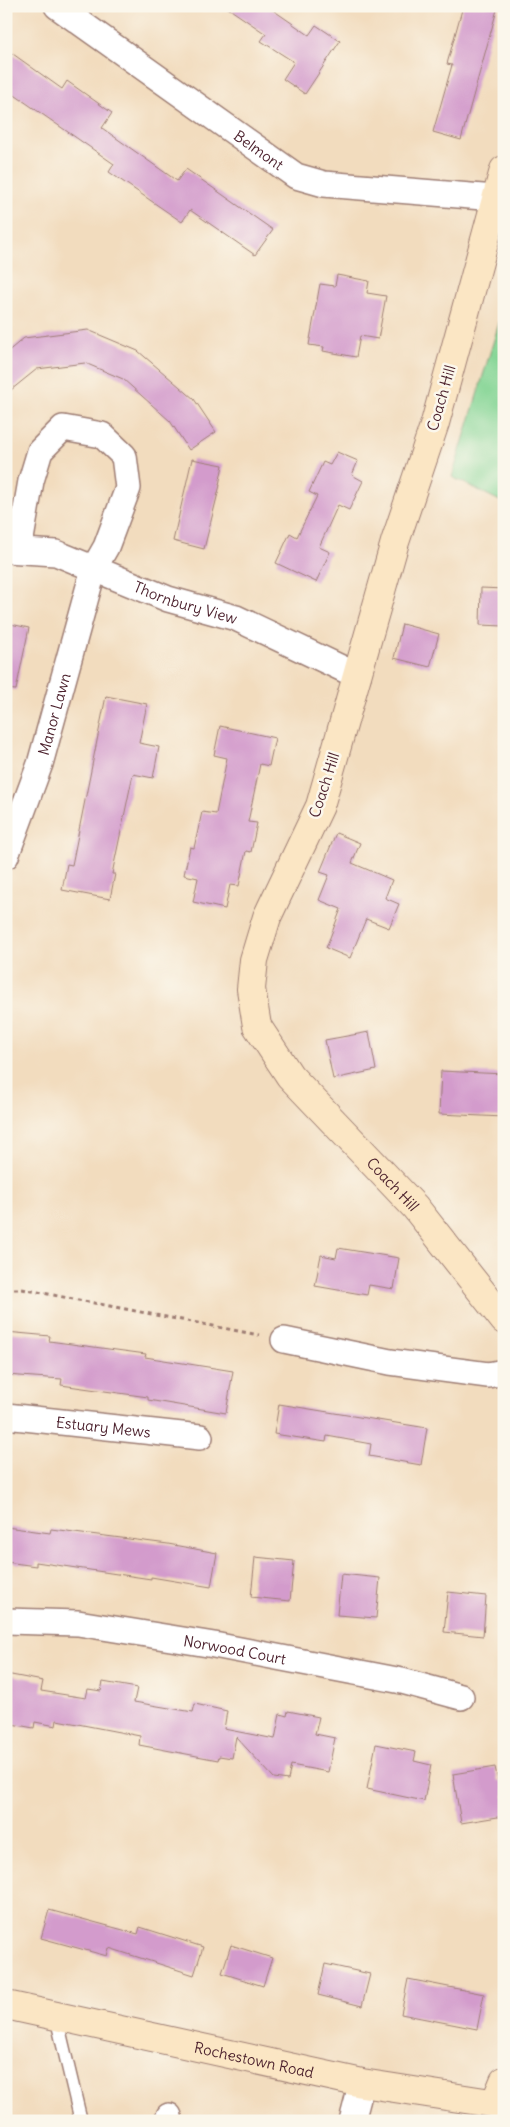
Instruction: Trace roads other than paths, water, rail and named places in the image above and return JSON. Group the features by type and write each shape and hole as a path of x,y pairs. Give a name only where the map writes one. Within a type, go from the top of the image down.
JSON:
{"street":[{"name":"Belmont","path":"57,6 296,176 324,184 495,198"},
{"name":"Coach Hill","path":"504,170 435,423 393,548 320,806 267,917 254,960 251,989 257,1026 290,1076 415,1207 504,1320"},
{"name":"Manor Lawn","path":"6,856 40,764 94,568 106,547 128,488 124,456 102,434 63,428 40,451 13,550"},
{"name":"Thornbury View","path":"13,550 56,553 168,599 236,618 358,676"},
{"path":"284,1340 390,1362 488,1375 504,1372"},
{"name":"Estuary Mews","path":"6,1416 200,1437"},
{"name":"Norwood Court","path":"6,1621 78,1624 214,1645 402,1681 461,1697"},
{"name":"Rochestown Road","path":"6,2005 362,2084 501,2096"},
{"path":"352,2121 362,2084"}],"lane":[{"path":"56,2016 81,2121"}]}
